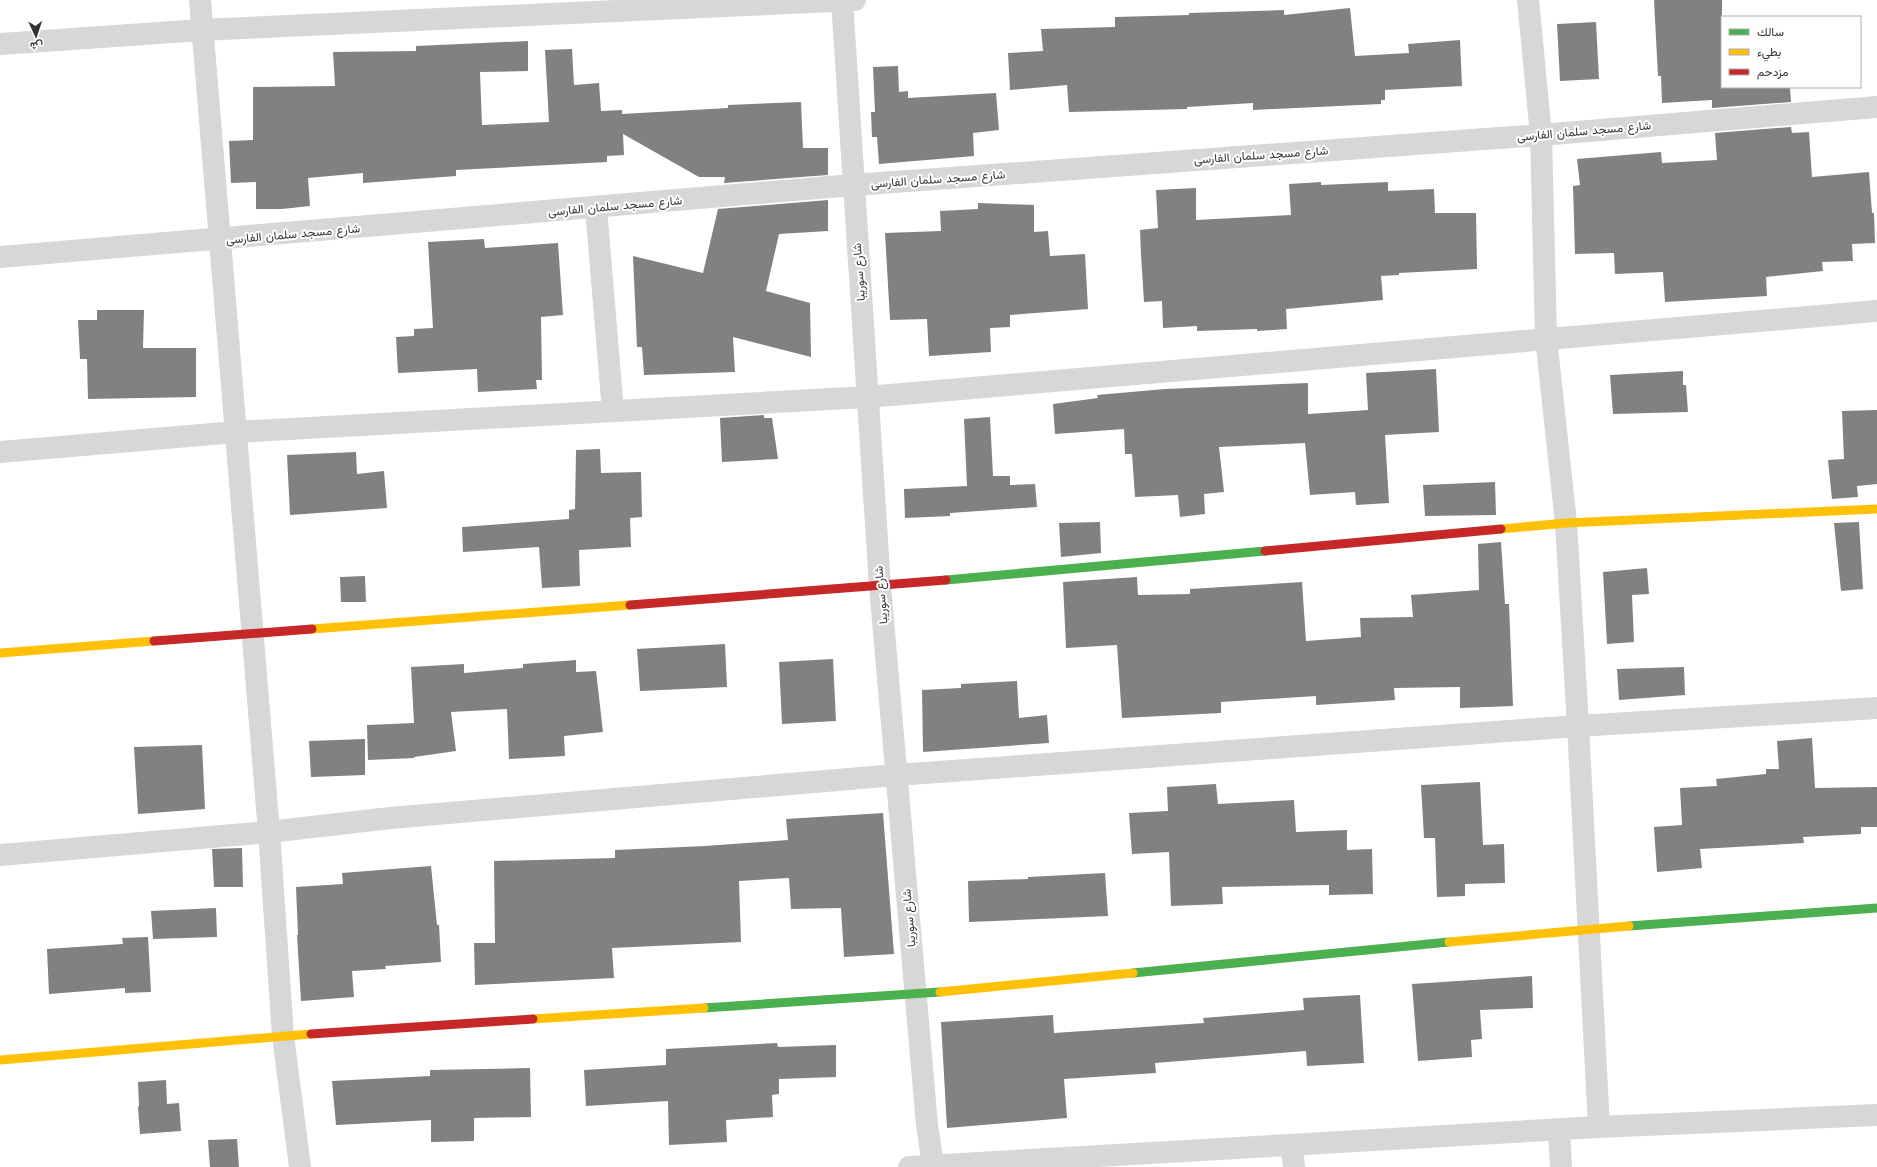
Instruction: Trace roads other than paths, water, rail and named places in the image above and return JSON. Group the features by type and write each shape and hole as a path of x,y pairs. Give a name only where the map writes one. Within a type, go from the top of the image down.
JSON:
{"street":[{"path":"200,0 269,832 283,1036 300,1167"},
{"path":"0,44 202,30 846,0"},
{"name":"شارع سوريبا","path":"846,0 853,185 880,586 927,1125 933,1165"},
{"path":"1528,0 1541,135 1546,338 1566,524 1599,1127"},
{"name":"شارع مسجد سلمان الفارسى","path":"0,257 220,240 853,185 1541,135 1877,107"},
{"path":"596,208 613,411"},
{"path":"0,452 236,432 867,396 1877,311"},
{"path":"0,653 880,586 1566,524 1877,509"},
{"path":"0,855 269,832 390,818 896,775 1578,726 1877,708"},
{"path":"0,1060 283,1036 916,994 1588,929 1877,908"},
{"path":"910,1167 933,1165 1037,1163 1292,1146 1559,1131 1599,1127 1877,1115"},
{"path":"1559,1131 1561,1167"},
{"path":"1292,1146 1294,1167"}]}
